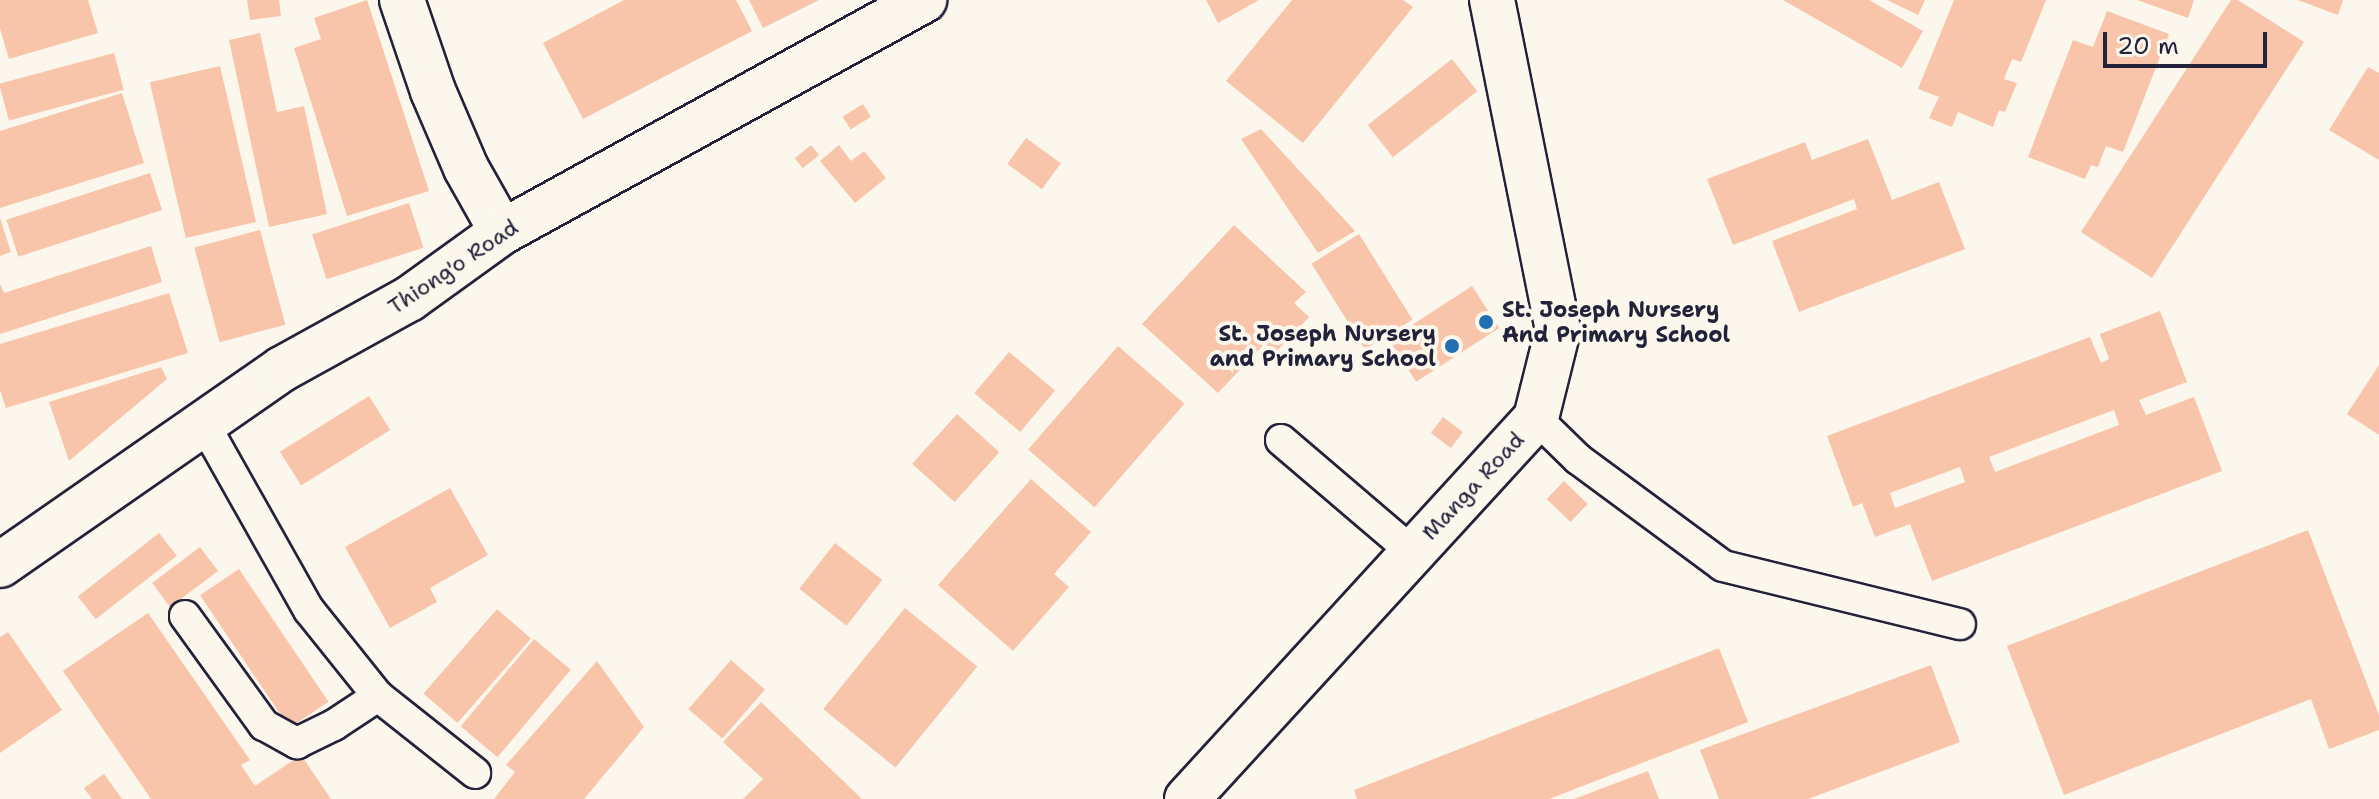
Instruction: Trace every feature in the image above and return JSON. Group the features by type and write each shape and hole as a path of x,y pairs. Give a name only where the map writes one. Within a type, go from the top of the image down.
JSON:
{"street":[{"path":"402,0 433,91 466,168 502,232"},
{"name":"Thiong'o Road","path":"0,565 282,369 409,299 502,232 924,0"},
{"name":"Manga Road","path":"1187,799 1536,418 1558,330 1492,0"}],"lane":[{"path":"1536,418 1578,459 1723,566 1960,624"},
{"path":"204,424 309,610 378,696 475,773"},
{"path":"1281,440 1412,552"},
{"path":"185,616 264,725 297,743 334,725 378,696"}],"building":[{"path":"0,0 88,0 98,33 9,59 0,29"},
{"path":"247,0 279,0 281,16 250,20"},
{"path":"367,0 429,191 347,216 294,48 321,39 314,18"},
{"path":"624,0 736,0 752,31 583,119 543,43"},
{"path":"749,0 819,0 763,28"},
{"path":"1206,0 1259,0 1218,23"},
{"path":"1292,0 1403,0 1413,7 1303,143 1226,81"},
{"path":"1783,0 1869,0 1923,31 1902,68"},
{"path":"1887,0 1925,0 1918,15"},
{"path":"1954,0 2046,0 2021,62 2012,59 2004,79 2017,83 2005,112 1999,110 1993,127 1958,112 1952,127 1929,118 1939,97 1918,89"},
{"path":"2137,0 2194,0 2188,18"},
{"path":"2231,0 2238,0 2304,42 2152,278 2081,232"},
{"path":"2298,0 2343,0 2338,15"},
{"path":"2107,11 2169,34 2123,152 2106,146 2098,167 2091,165 2085,179 2028,157 2073,40 2093,47"},
{"path":"260,33 277,112 304,106 327,214 269,227 229,40"},
{"path":"114,53 124,90 9,121 0,84"},
{"path":"1452,59 1477,91 1393,157 1368,125"},
{"path":"220,66 256,222 186,238 150,82"},
{"path":"2368,67 2379,73 2379,160 2329,130"},
{"path":"122,93 144,163 0,208 0,131"},
{"path":"863,104 871,117 851,129 843,117"},
{"path":"1261,129 1355,231 1318,253 1241,139"},
{"path":"1026,138 1061,163 1042,189 1007,164"},
{"path":"1868,139 1892,200 1939,182 1965,249 1799,312 1772,241 1857,209 1854,199 1733,245 1707,179 1805,142 1812,160"},
{"path":"811,145 819,155 803,168 795,158"},
{"path":"839,145 851,161 864,151 886,178 855,203 820,161"},
{"path":"150,173 162,210 18,257 6,220"},
{"path":"409,203 424,248 327,279 312,235"},
{"path":"0,218 11,252 0,256"},
{"path":"1234,225 1306,292 1294,303 1309,317 1275,353 1265,343 1218,393 1142,324"},
{"path":"260,230 285,325 220,342 194,248"},
{"path":"1359,234 1413,320 1365,349 1312,264"},
{"path":"151,246 162,282 0,334 0,284 4,293"},
{"path":"1472,286 1499,328 1416,382 1389,340"},
{"path":"169,293 188,353 6,408 0,390 0,344"},
{"path":"2160,311 2187,382 2139,400 2146,415 2194,397 2222,471 1932,581 1910,524 1875,537 1862,503 1853,507 1827,436 2090,337 2101,363 2109,359 2100,334","holes":["2114,410 2119,425 1995,472 1989,457","1960,467 1965,482 1895,508 1890,493"]},
{"path":"1118,346 1184,404 1095,507 1028,449"},
{"path":"1009,352 1055,391 1020,432 974,393"},
{"path":"2379,365 2379,435 2347,414"},
{"path":"161,367 167,379 69,461 49,402"},
{"path":"369,396 390,430 301,486 280,452"},
{"path":"957,414 999,452 955,502 912,464"},
{"path":"1443,417 1463,432 1451,448 1431,433"},
{"path":"1031,479 1091,532 1054,574 1069,587 1013,651 938,585"},
{"path":"1564,481 1588,504 1570,522 1547,499"},
{"path":"450,488 488,555 430,588 437,602 390,628 345,547"},
{"path":"2308,530 2379,715 2379,730 2329,749 2311,699 2064,795 2007,646"},
{"path":"159,533 177,556 96,619 78,596"},
{"path":"835,543 882,580 847,626 799,589"},
{"path":"200,547 218,571 170,607 152,583"},
{"path":"239,569 328,702 290,728 200,595"},
{"path":"905,608 977,667 895,768 823,709"},
{"path":"497,609 531,639 457,723 424,694"},
{"path":"148,613 250,760 241,765 255,786 301,755 331,799 151,799 63,671"},
{"path":"8,632 62,710 0,753 0,637"},
{"path":"534,639 571,670 497,757 461,726"},
{"path":"1719,648 1748,722 1549,799 1357,799 1354,790"},
{"path":"731,660 765,690 722,739 688,709"},
{"path":"597,661 644,727 584,799 494,799 515,772 506,765"},
{"path":"1931,665 1960,742 1808,799 1719,799 1700,750"},
{"path":"761,702 862,799 743,799 763,779 723,742"},
{"path":"1648,771 1659,799 1574,799"},
{"path":"104,774 122,799 92,799 84,788"}],"place":[{"name":"St. Joseph Nursery And Primary School","path":"1486,322"},
{"name":"St. Joseph Nursery and Primary School","path":"1452,346"}]}
